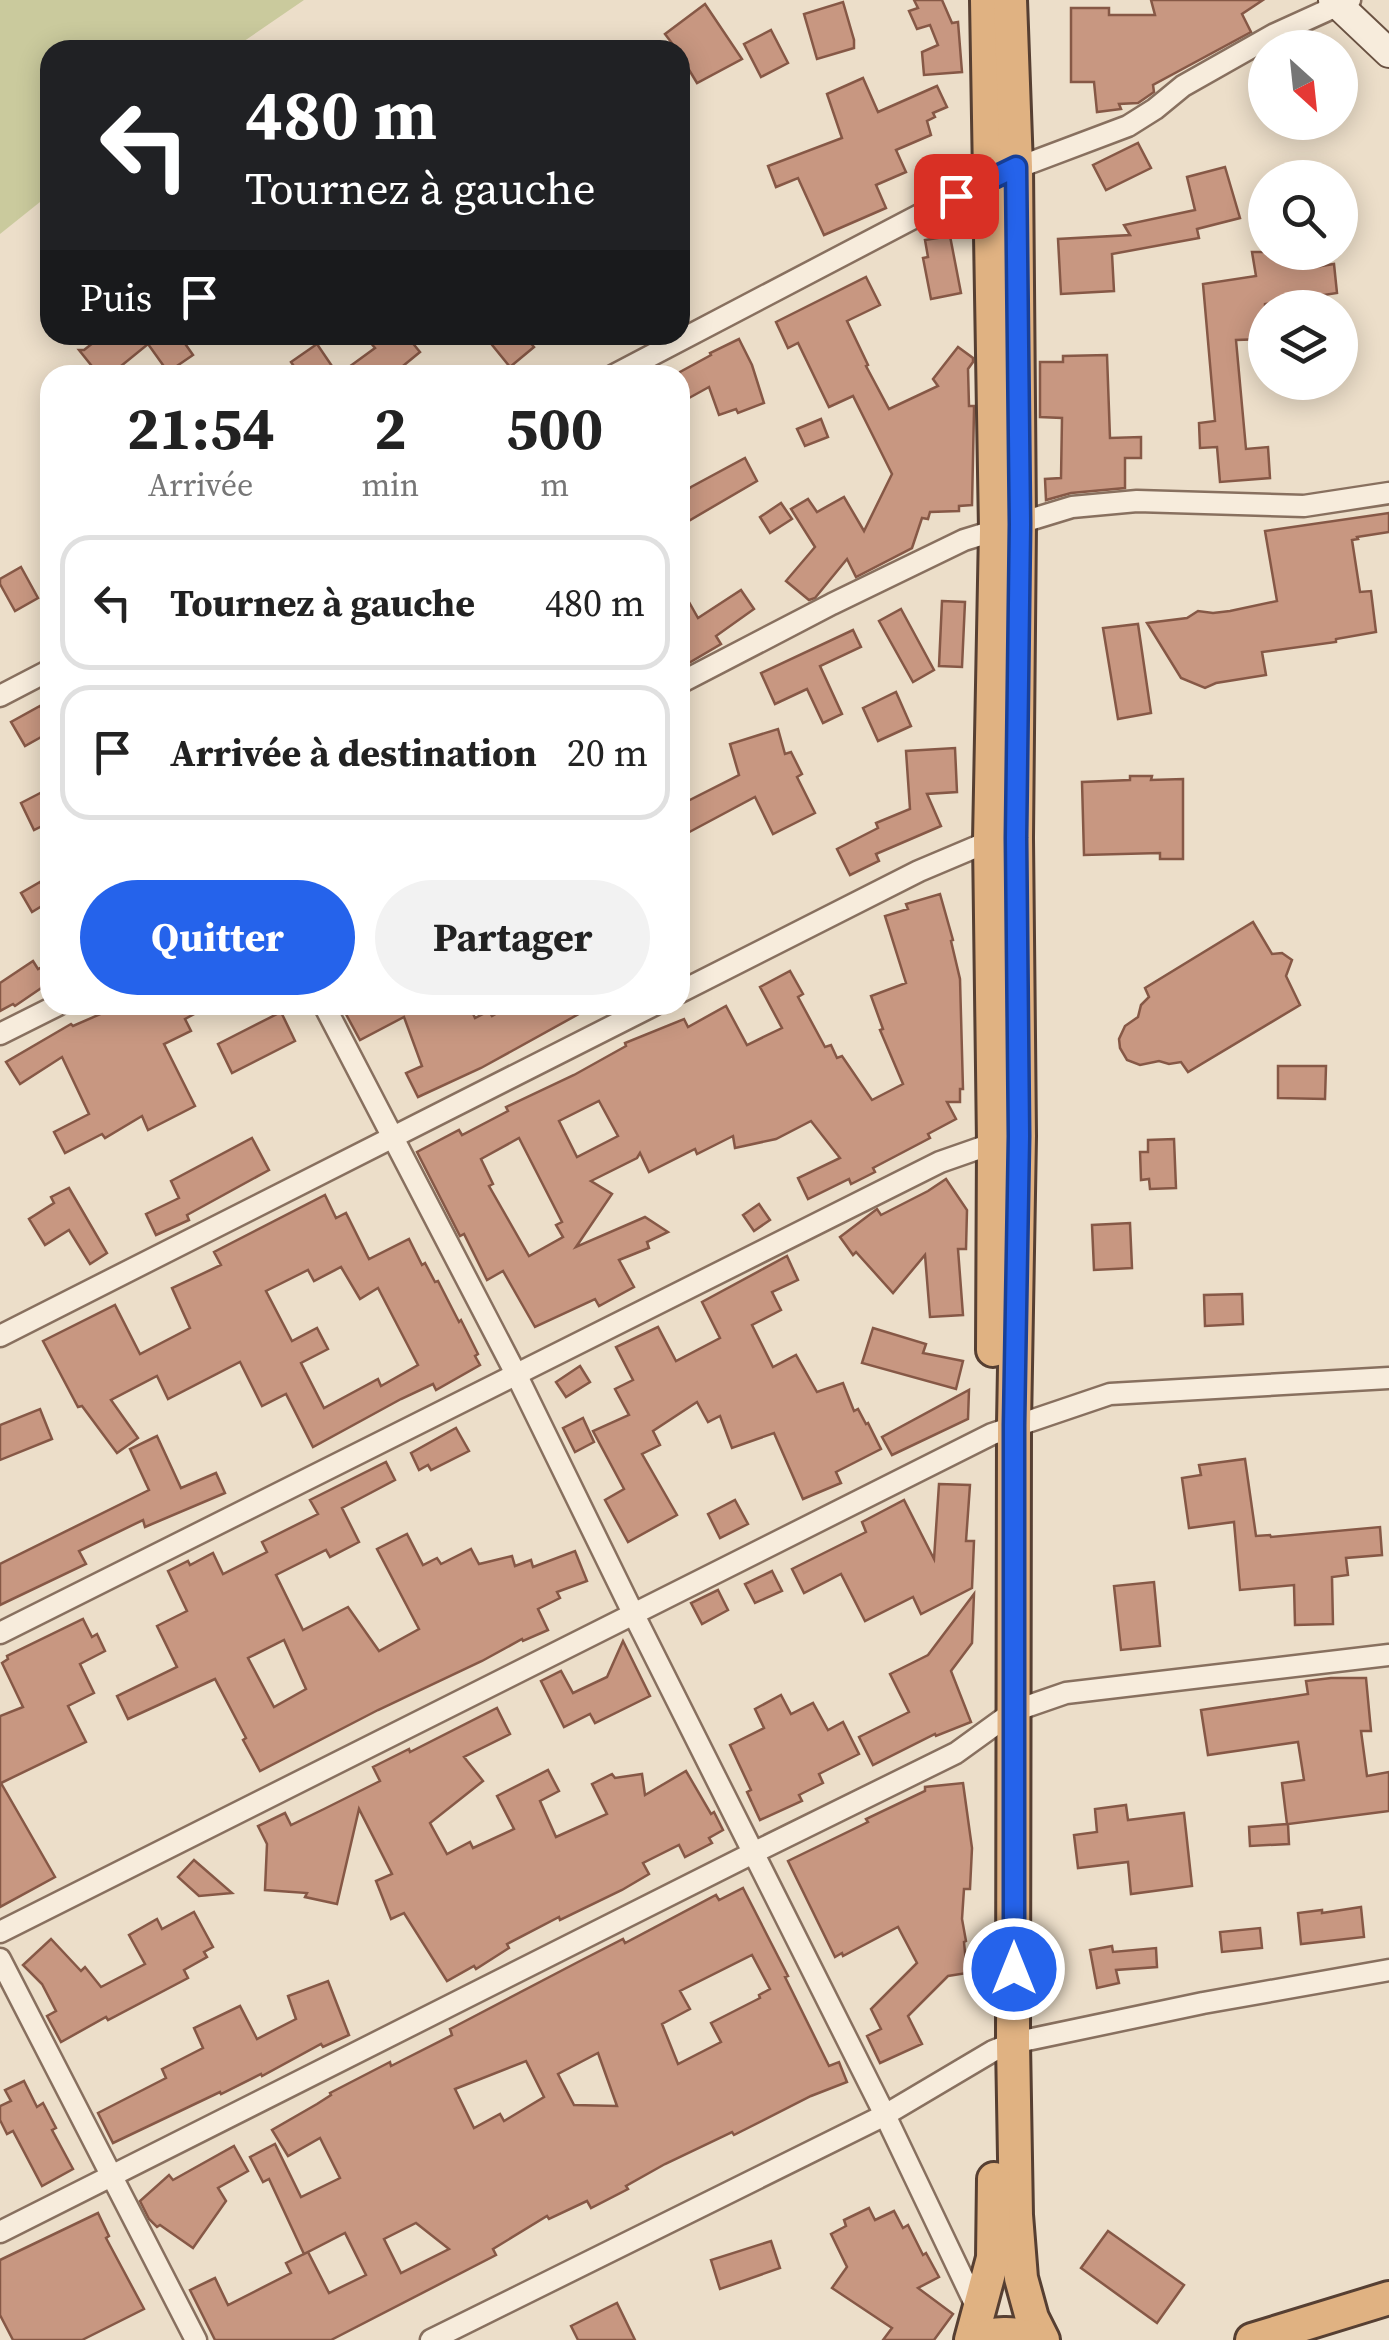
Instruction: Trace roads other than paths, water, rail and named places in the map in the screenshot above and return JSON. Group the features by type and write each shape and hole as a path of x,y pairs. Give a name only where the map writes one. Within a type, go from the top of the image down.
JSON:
{"highway":[{"path":"987,0 1003,172"},
{"path":"1010,0 1003,172 1008,527 1003,840 1003,2047 992,2258 974,2331 1021,2334 1040,2340"},
{"path":"1003,2047 1021,2278 1040,2340"},
{"path":"1252,2340 1389,2298"}],"main road":[{"path":"1340,2 1389,53"}],"street":[{"path":"690,335 1003,172 1128,126 1183,86 1340,2"},
{"path":"633,365 671,345"},
{"path":"690,678 964,540 1072,507 1137,502 1304,506 1389,493"},
{"path":"0,696 40,675"},
{"path":"690,987 920,870 1003,840"},
{"path":"0,1034 40,1014"},
{"path":"329,1015 516,1374 885,2114 974,2331"},
{"path":"0,1336 634,1015"},
{"path":"0,1633 940,1162 1006,1139"},
{"path":"0,1932 1003,1430 1110,1394 1389,1378"},
{"path":"0,2232 956,1753 1003,1720 1066,1693 1389,1655"},
{"path":"0,1958 196,2340"},
{"path":"431,2340 885,2114 1003,2047 1203,2003 1389,1970"}]}
